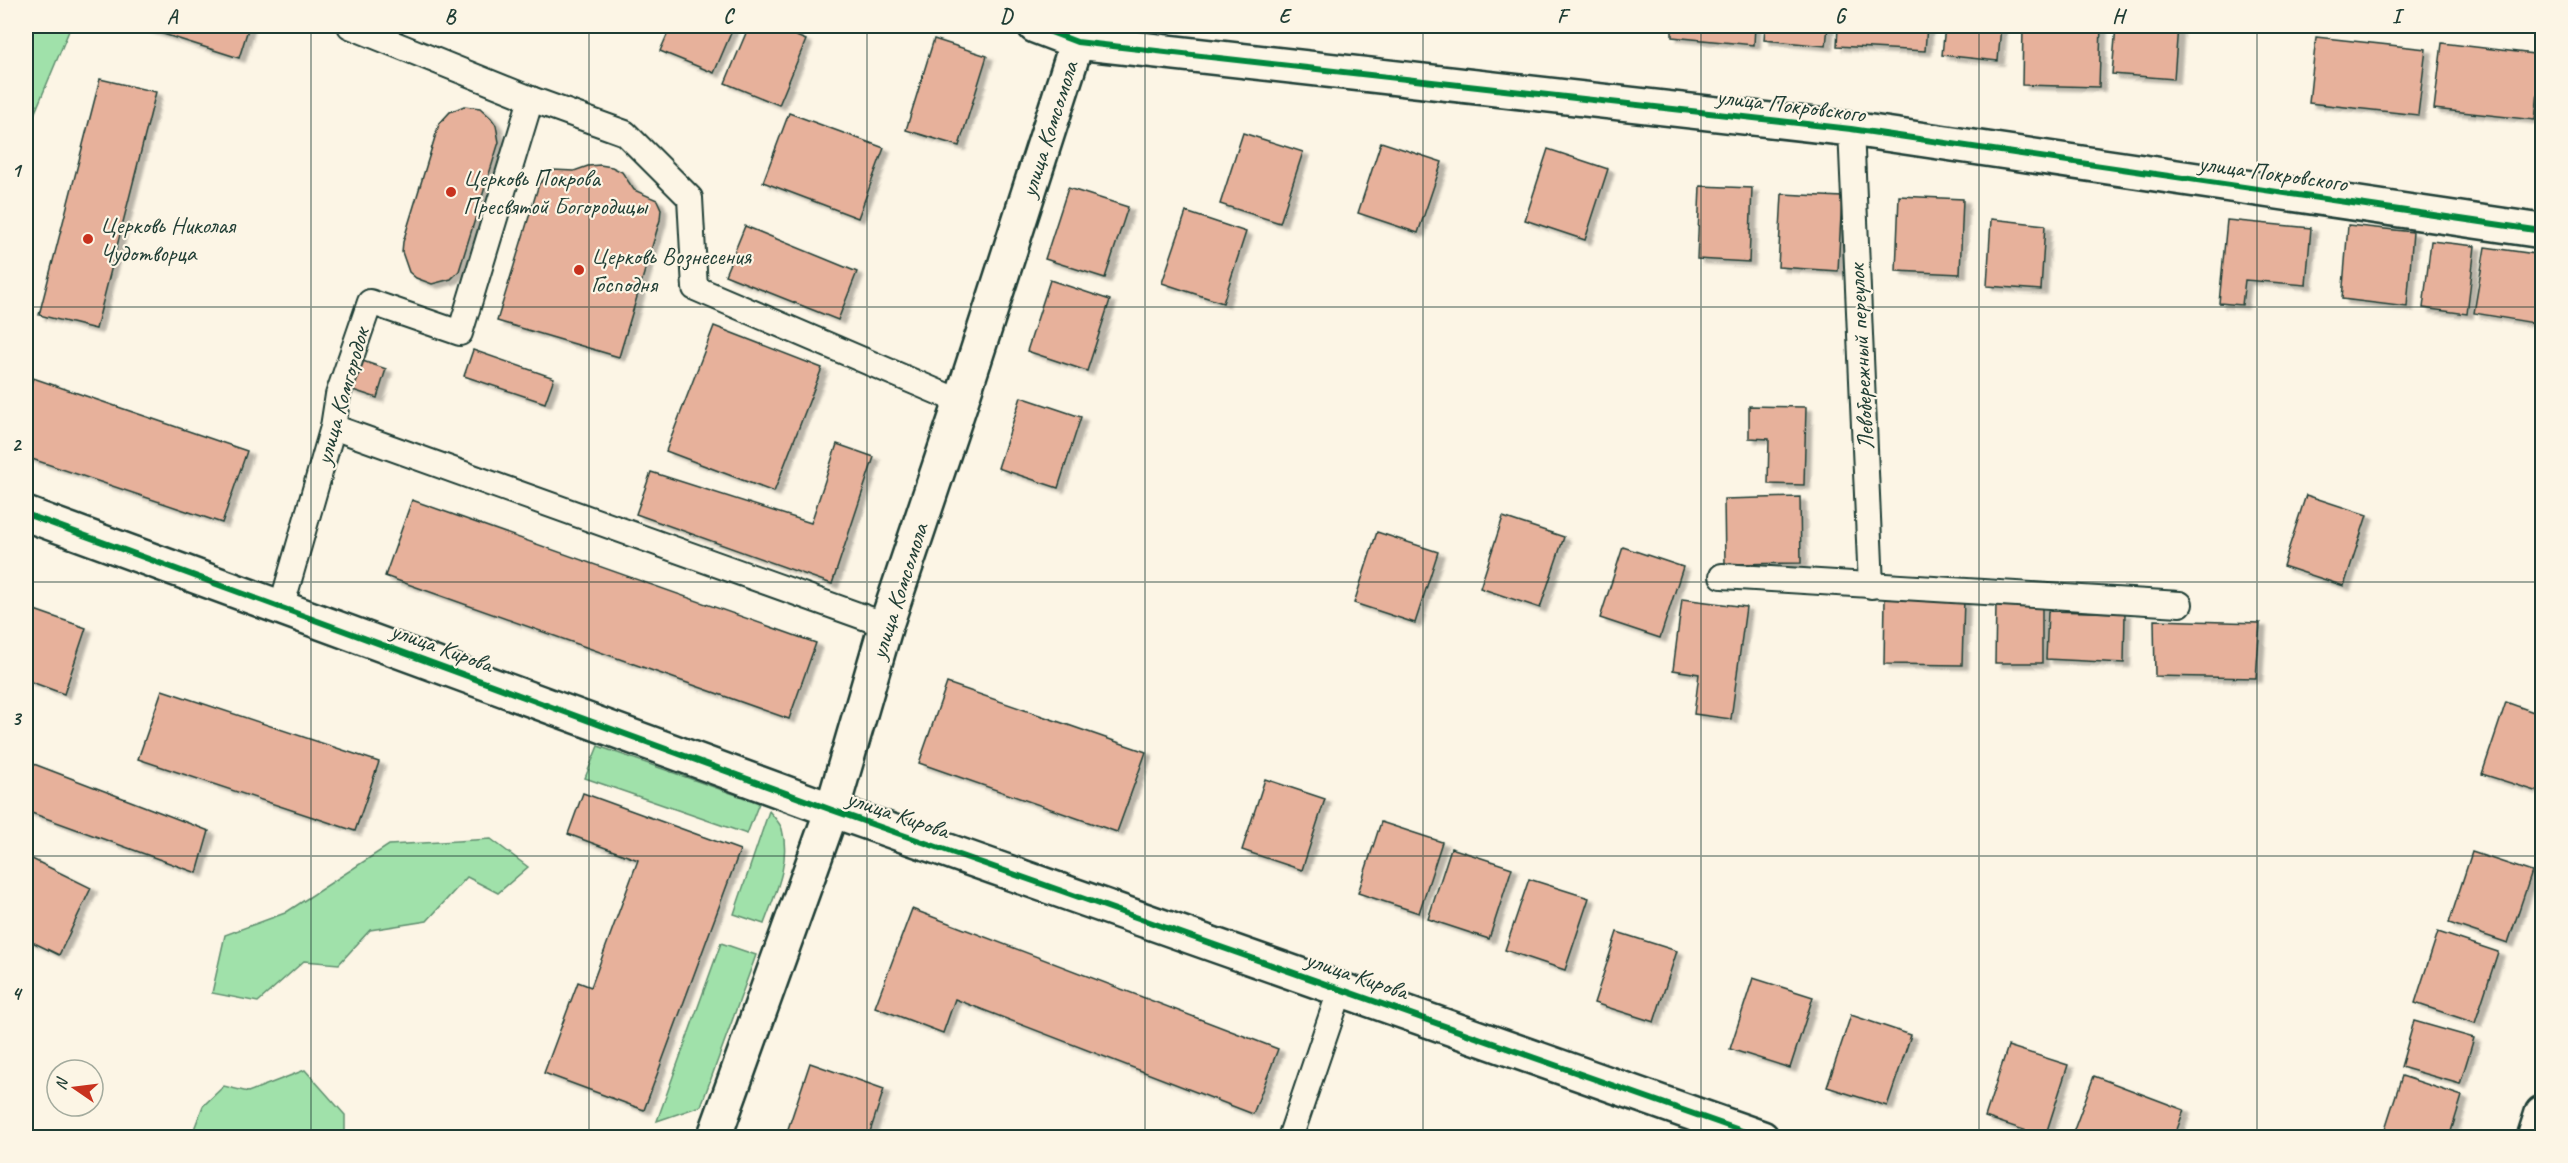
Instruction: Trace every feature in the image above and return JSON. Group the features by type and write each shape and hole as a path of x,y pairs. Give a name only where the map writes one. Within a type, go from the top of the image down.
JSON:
{"street":[{"name":"улица Покровского","path":"1035,26 1077,42 1851,129 2542,231"},
{"name":"улица Комсомола","path":"714,1137 832,810 886,625 961,402 1077,42"},
{"name":"улица Кирова","path":"26,514 832,810 1762,1137"},
{"path":"2534,1137 2542,1113"}],"lane":[{"path":"350,26 531,99 625,133 690,198 695,288 961,402"},
{"name":"улица Комгородок","path":"281,608 333,427 338,395 370,302 459,333 531,99"},
{"name":"Левобережный переулок","path":"1851,129 1871,586"},
{"path":"333,427 886,625"},
{"path":"1722,576 2180,604"},
{"path":"1290,1137 1341,988"}],"green space":[{"path":"26,26 71,26 26,134"},
{"path":"598,746 759,803 747,834 585,778"},
{"path":"769,811 782,829 785,854 777,889 764,924 734,914"},
{"path":"491,839 528,867 498,893 467,877 427,921 370,930 339,964 304,961 258,1002 212,993 225,935 285,913 389,845"},
{"path":"721,943 756,955 701,1106 657,1121"},
{"path":"305,1070 345,1115 345,1137 191,1137 203,1106 224,1086 248,1092"}],"building":[{"path":"138,26 249,26 239,58"},
{"path":"671,26 734,26 714,73 660,51"},
{"path":"749,26 772,26 806,40 779,105 725,83"},
{"path":"1672,26 1755,26 1754,45 1672,37"},
{"path":"1765,26 1828,26 1826,46 1764,40"},
{"path":"1838,26 1927,26 1925,51 1837,46"},
{"path":"1945,26 2001,26 1998,61 1942,55"},
{"path":"2023,26 2101,26 2099,87 2022,85"},
{"path":"2116,26 2178,26 2174,79 2112,74"},
{"path":"2316,37 2426,49 2418,115 2309,103"},
{"path":"934,39 987,56 959,146 906,130"},
{"path":"2442,43 2542,55 2535,120 2434,109"},
{"name":"Церковь Николая Чудотворца","path":"100,79 156,92 96,329 39,315"},
{"name":"Церковь Покрова Пресвятой Богородицы","path":"464,106 480,108 491,118 496,125 499,142 459,271 451,279 432,284 416,278 409,272 402,252 403,242 439,124 450,112"},
{"path":"789,113 884,148 858,218 763,182"},
{"path":"1243,133 1303,152 1280,223 1220,204"},
{"path":"1381,142 1442,162 1418,233 1358,213"},
{"path":"1548,149 1608,169 1585,240 1525,220"},
{"name":"Церковь Вознесения Господня","path":"600,165 622,172 634,190 657,200 661,209 660,220 619,357 497,321 539,184 553,170 574,171"},
{"path":"1700,186 1752,188 1749,262 1697,259"},
{"path":"1068,188 1128,207 1105,278 1045,259"},
{"path":"1782,194 1842,197 1838,271 1778,267"},
{"path":"1899,196 1963,199 1960,274 1896,271"},
{"path":"1186,212 1246,232 1223,303 1162,283"},
{"path":"1991,219 2045,225 2041,290 1987,286"},
{"path":"2227,220 2311,228 2306,285 2245,280 2242,305 2219,303"},
{"path":"2348,225 2413,232 2407,307 2342,299"},
{"path":"745,226 857,272 838,320 725,275"},
{"path":"2431,241 2475,246 2467,314 2423,308"},
{"path":"2485,247 2542,255 2540,324 2474,313"},
{"path":"1050,280 1110,300 1087,371 1027,351"},
{"path":"714,326 822,368 774,492 666,451"},
{"path":"473,350 554,378 545,403 464,376"},
{"path":"357,359 386,369 377,398 347,388"},
{"path":"33,378 247,451 222,523 26,457 26,400"},
{"path":"1021,397 1081,417 1058,488 998,468"},
{"path":"1749,406 1806,407 1804,485 1768,484 1769,439 1749,438"},
{"path":"837,444 874,457 832,584 636,514 651,472 811,523"},
{"path":"2306,495 2367,515 2344,586 2283,566"},
{"path":"1800,497 1801,563 1725,564 1724,499"},
{"path":"412,500 816,643 789,719 385,576"},
{"path":"1503,517 1564,537 1540,608 1480,588"},
{"path":"1377,532 1438,552 1415,623 1354,603"},
{"path":"1623,547 1683,567 1660,638 1600,618"},
{"path":"1885,598 1964,599 1962,665 1884,664"},
{"path":"1682,599 1746,607 1731,719 1694,714 1699,674 1673,670"},
{"path":"1996,602 2042,604 2042,663 1995,663"},
{"path":"26,607 86,628 64,694 26,680"},
{"path":"2048,611 2125,613 2124,663 2046,659"},
{"path":"2154,620 2260,623 2256,678 2155,676"},
{"path":"947,683 1146,752 1117,832 919,763"},
{"path":"162,690 379,762 355,831 138,759"},
{"path":"2506,702 2542,715 2542,793 2482,774"},
{"path":"26,761 209,831 197,873 26,811"},
{"path":"1265,779 1325,799 1302,870 1242,850"},
{"path":"583,793 740,850 644,1110 544,1073 578,982 591,987 638,860 568,834"},
{"path":"1381,822 1442,842 1419,913 1358,893"},
{"path":"1451,848 1512,868 1489,939 1428,919"},
{"path":"2472,852 2532,872 2508,943 2449,923"},
{"path":"26,856 91,888 59,955 26,939"},
{"path":"1529,879 1589,898 1565,970 1505,950"},
{"path":"912,909 1278,1049 1253,1114 955,999 943,1033 875,1007"},
{"path":"1617,932 1677,951 1654,1022 1594,1003"},
{"path":"2438,932 2498,952 2475,1023 2415,1003"},
{"path":"1753,978 1813,997 1790,1068 1730,1049"},
{"path":"1851,1015 1911,1035 1887,1106 1827,1087"},
{"path":"2414,1021 2474,1038 2460,1084 2401,1067"},
{"path":"2008,1046 2068,1065 2045,1137 1985,1117"},
{"path":"810,1063 884,1089 868,1138 785,1138"},
{"path":"2094,1076 2184,1110 2174,1138 2071,1138"},
{"path":"2402,1076 2462,1096 2449,1138 2382,1138"},
{"path":"1317,1131 1336,1138 1315,1138"}],"cycle path":[{"path":"1035,26 1077,42 1851,129 2542,231"},
{"path":"26,514 832,810 1762,1138"}],"place":[{"name":"Церковь Покрова Пресвятой Богородицы","path":"451,192"},
{"name":"Церковь Николая Чудотворца","path":"88,239"},
{"name":"Церковь Вознесения Господня","path":"579,270"}]}
